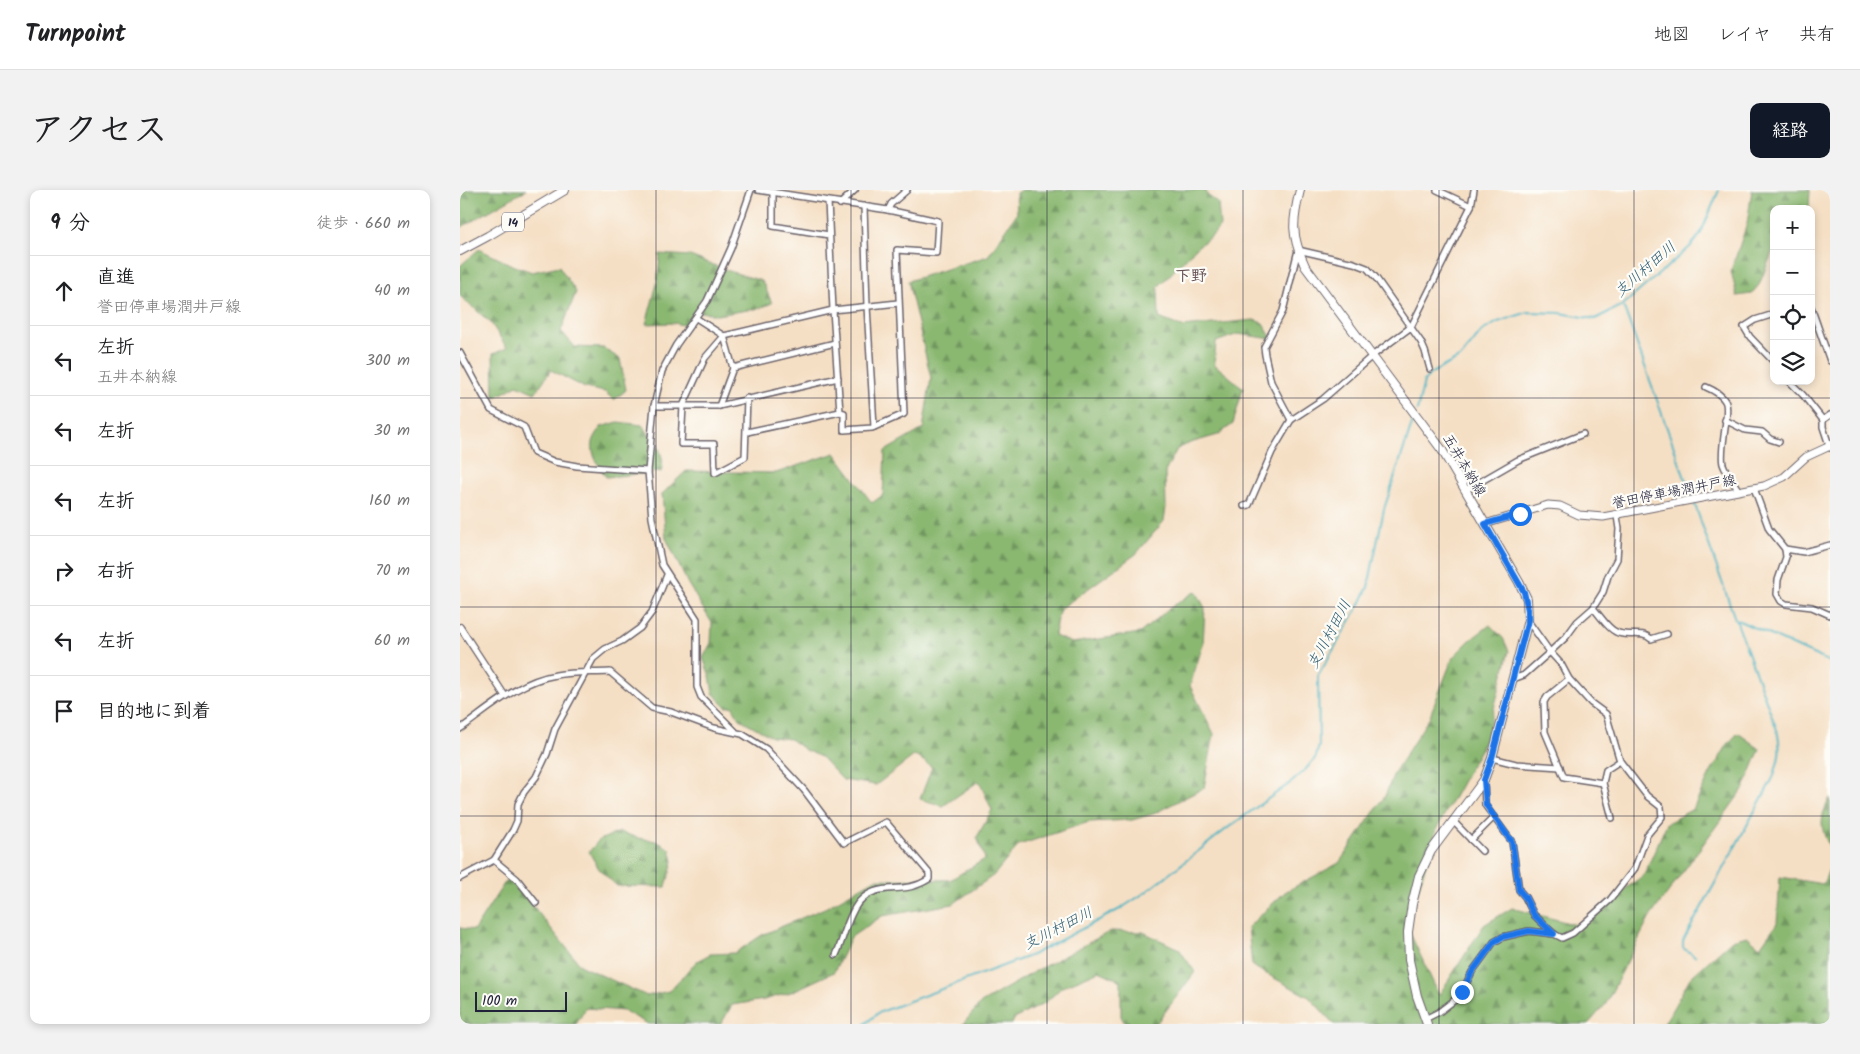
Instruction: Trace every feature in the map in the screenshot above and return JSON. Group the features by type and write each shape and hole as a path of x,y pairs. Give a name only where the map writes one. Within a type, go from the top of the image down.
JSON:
{"main road":[{"name":"14","path":"460,251 564,190"},
{"name":"五井本納線","path":"1300,190 1293,228 1298,250 1311,275 1431,433 1524,592 1528,610 1528,620 1492,758 1484,780 1431,851 1419,876 1409,923 1408,946 1410,967 1426,1022"},
{"name":"誉田停車場潤井戸線","path":"1485,524 1548,504 1560,506 1579,515 1603,518 1754,488 1777,481 1790,473 1806,457 1830,447"}],"street":[{"path":"750,190 731,248 708,301 676,346 662,371 654,406 648,471 652,518 662,565 697,619 697,687 701,697 735,731 766,748 804,790 844,843 886,822 929,873 929,879 920,885 906,889 886,889 869,892 856,906 836,955"},
{"path":"747,432 840,412 844,413 844,430 874,427 904,414 897,250 936,253 938,221 888,210 758,190"},
{"path":"840,204 855,190"},
{"path":"888,210 890,204 907,190"},
{"path":"1437,190 1471,206"},
{"path":"1244,506 1248,504 1272,452 1291,420 1324,399 1372,356 1410,327 1471,206 1474,190"},
{"path":"773,192 773,226 829,235"},
{"path":"828,202 840,412"},
{"path":"864,206 867,306 874,427"},
{"path":"1291,420 1271,382 1264,347 1282,311 1298,250 1354,263 1367,268 1376,278 1425,351 1430,369"},
{"path":"747,398 745,457 715,473 714,444 681,444 683,406 705,358 724,336 833,310 898,303"},
{"path":"1770,315 1755,320 1744,327 1750,338 1770,358"},
{"path":"696,318 724,336 733,368 719,406"},
{"path":"1815,318 1830,361"},
{"path":"733,368 835,343"},
{"path":"460,353 491,410 524,427 534,453 555,462 577,466 648,471"},
{"path":"654,406 719,406 838,378"},
{"path":"1793,385 1823,420 1823,427 1830,447"},
{"path":"1706,387 1719,394 1727,407 1723,462 1739,491"},
{"path":"1823,420 1830,415"},
{"path":"1725,420 1745,430 1762,432 1770,439 1779,442"},
{"path":"1466,490 1518,460 1583,434"},
{"path":"1754,488 1769,529 1785,549 1786,558 1778,580 1777,594 1781,601 1786,604 1812,607 1830,615"},
{"path":"1512,679 1524,675 1566,637 1577,622 1593,608 1603,592 1608,576 1617,560 1620,529 1617,516"},
{"path":"1785,549 1804,552 1830,545"},
{"path":"460,878 494,860 513,830 517,820 518,804 524,792 536,777 547,754 555,729 593,659 640,628 652,612 667,575"},
{"path":"1593,608 1618,633 1644,634 1651,640 1667,634"},
{"path":"1484,780 1486,805 1512,842 1519,890 1525,897 1534,915 1554,934 1562,938 1573,933 1610,900 1635,868 1647,835 1662,816 1661,808 1647,796 1620,761 1606,714 1591,703 1569,679 1561,664 1550,652 1528,620"},
{"path":"460,627 505,696"},
{"path":"460,729 505,696 540,680 556,675 610,672 652,708 671,712 729,732 735,731"},
{"path":"1569,679 1547,697 1544,702 1545,732 1564,777 1603,783"},
{"path":"1492,758 1516,764 1560,767"},
{"path":"1612,818 1603,783 1606,770 1620,761"},
{"path":"1471,840 1494,817"},
{"path":"1453,821 1482,851"},
{"path":"494,860 517,879 536,903"},
{"path":"1426,1022 1456,999 1462,992 1472,972 1494,942 1502,937 1529,931 1554,934"}],"green space":[{"path":"460,190 526,190 460,228"},
{"path":"1021,190 1206,190 1207,195 1218,203 1220,226 1213,235 1197,247 1158,287 1159,318 1182,327 1254,320 1263,323 1272,339 1238,334 1216,342 1214,364 1243,388 1233,424 1218,435 1177,449 1165,472 1166,507 1164,521 1136,554 1060,609 1056,623 1055,636 1072,643 1140,633 1170,608 1196,591 1205,608 1203,644 1190,686 1214,734 1204,788 1153,814 1132,820 1089,822 1019,845 994,875 953,904 882,916 851,937 834,972 791,992 764,1000 732,1005 721,1024 648,1024 624,1011 586,1008 576,1024 460,1024 460,928 474,930 509,876 581,966 647,996 669,991 697,961 710,954 735,953 762,935 827,907 875,879 950,880 985,859 977,837 992,810 979,781 943,806 920,799 932,767 915,755 876,785 843,780 821,757 805,750 790,739 772,737 740,719 732,706 726,707 713,693 710,676 703,658 711,643 712,623 688,584 666,538 662,494 686,471 776,473 835,453 872,503 883,495 885,451 923,429 931,378 908,281 988,256 1017,213 1016,193"},
{"path":"1752,190 1810,190 1809,205 1770,205 1770,258 1759,285 1751,294 1737,296 1731,271 1747,224"},
{"path":"479,249 512,265 532,272 559,266 576,292 561,331 575,347 603,348 620,359 626,390 614,400 605,392 585,388 551,370 535,393 517,385 494,398 493,354 507,348 491,323 460,296 460,266"},
{"path":"660,254 690,256 762,281 772,303 760,308 717,315 695,311 686,326 674,323 646,324 657,284"},
{"path":"618,422 642,425 661,453 661,472 606,477 594,456 593,442 601,427"},
{"path":"1490,625 1503,638 1509,651 1486,739 1437,828 1407,927 1439,995 1484,925 1512,908 1577,925 1644,875 1667,823 1693,809 1711,772 1728,744 1738,733 1760,749 1744,788 1650,917 1605,1005 1588,1024 1334,1024 1309,997 1252,966 1248,927 1285,892 1339,863 1385,796 1394,773 1429,718 1453,657 1469,641"},
{"path":"1830,798 1830,848 1822,823"},
{"path":"620,832 656,841 670,849 673,861 666,887 617,886 599,869 589,852 599,840"},
{"path":"1830,867 1830,1024 1664,1024 1690,978 1732,940 1747,936 1760,947 1777,923 1780,877 1823,884"},
{"path":"1111,931 1143,932 1179,949 1195,972 1156,1024 1125,1024 1121,1016 1121,981 1099,971 1062,987 1046,1002 1014,1019 1012,1024 963,1024 981,1003 1041,968"}],"waterway":[{"name":"支川村田川","path":"1417,411 1424,381 1430,374 1461,357 1482,331 1498,322 1528,312 1560,313 1595,319 1623,305 1690,247 1700,235 1719,190"},
{"path":"1623,305 1692,498"},
{"name":"支川村田川","path":"865,1024 878,1013 1032,955 1120,909 1146,892 1229,827 1293,781 1306,769 1316,757 1319,745 1318,676 1368,587 1384,509 1414,418"},
{"path":"1694,502 1735,619 1830,662"},
{"path":"1695,956 1683,948 1683,941 1772,780 1779,755 1777,730 1736,620"}],"district":[{"name":"下野","path":"1191,275"}],"route":[{"path":"1462,992 1472,972 1494,942 1502,937 1529,931 1554,934 1534,915 1525,897 1519,890 1512,842 1486,805 1484,780 1492,758 1528,620 1528,610 1527,599 1519,582 1485,524 1520,514"}]}
